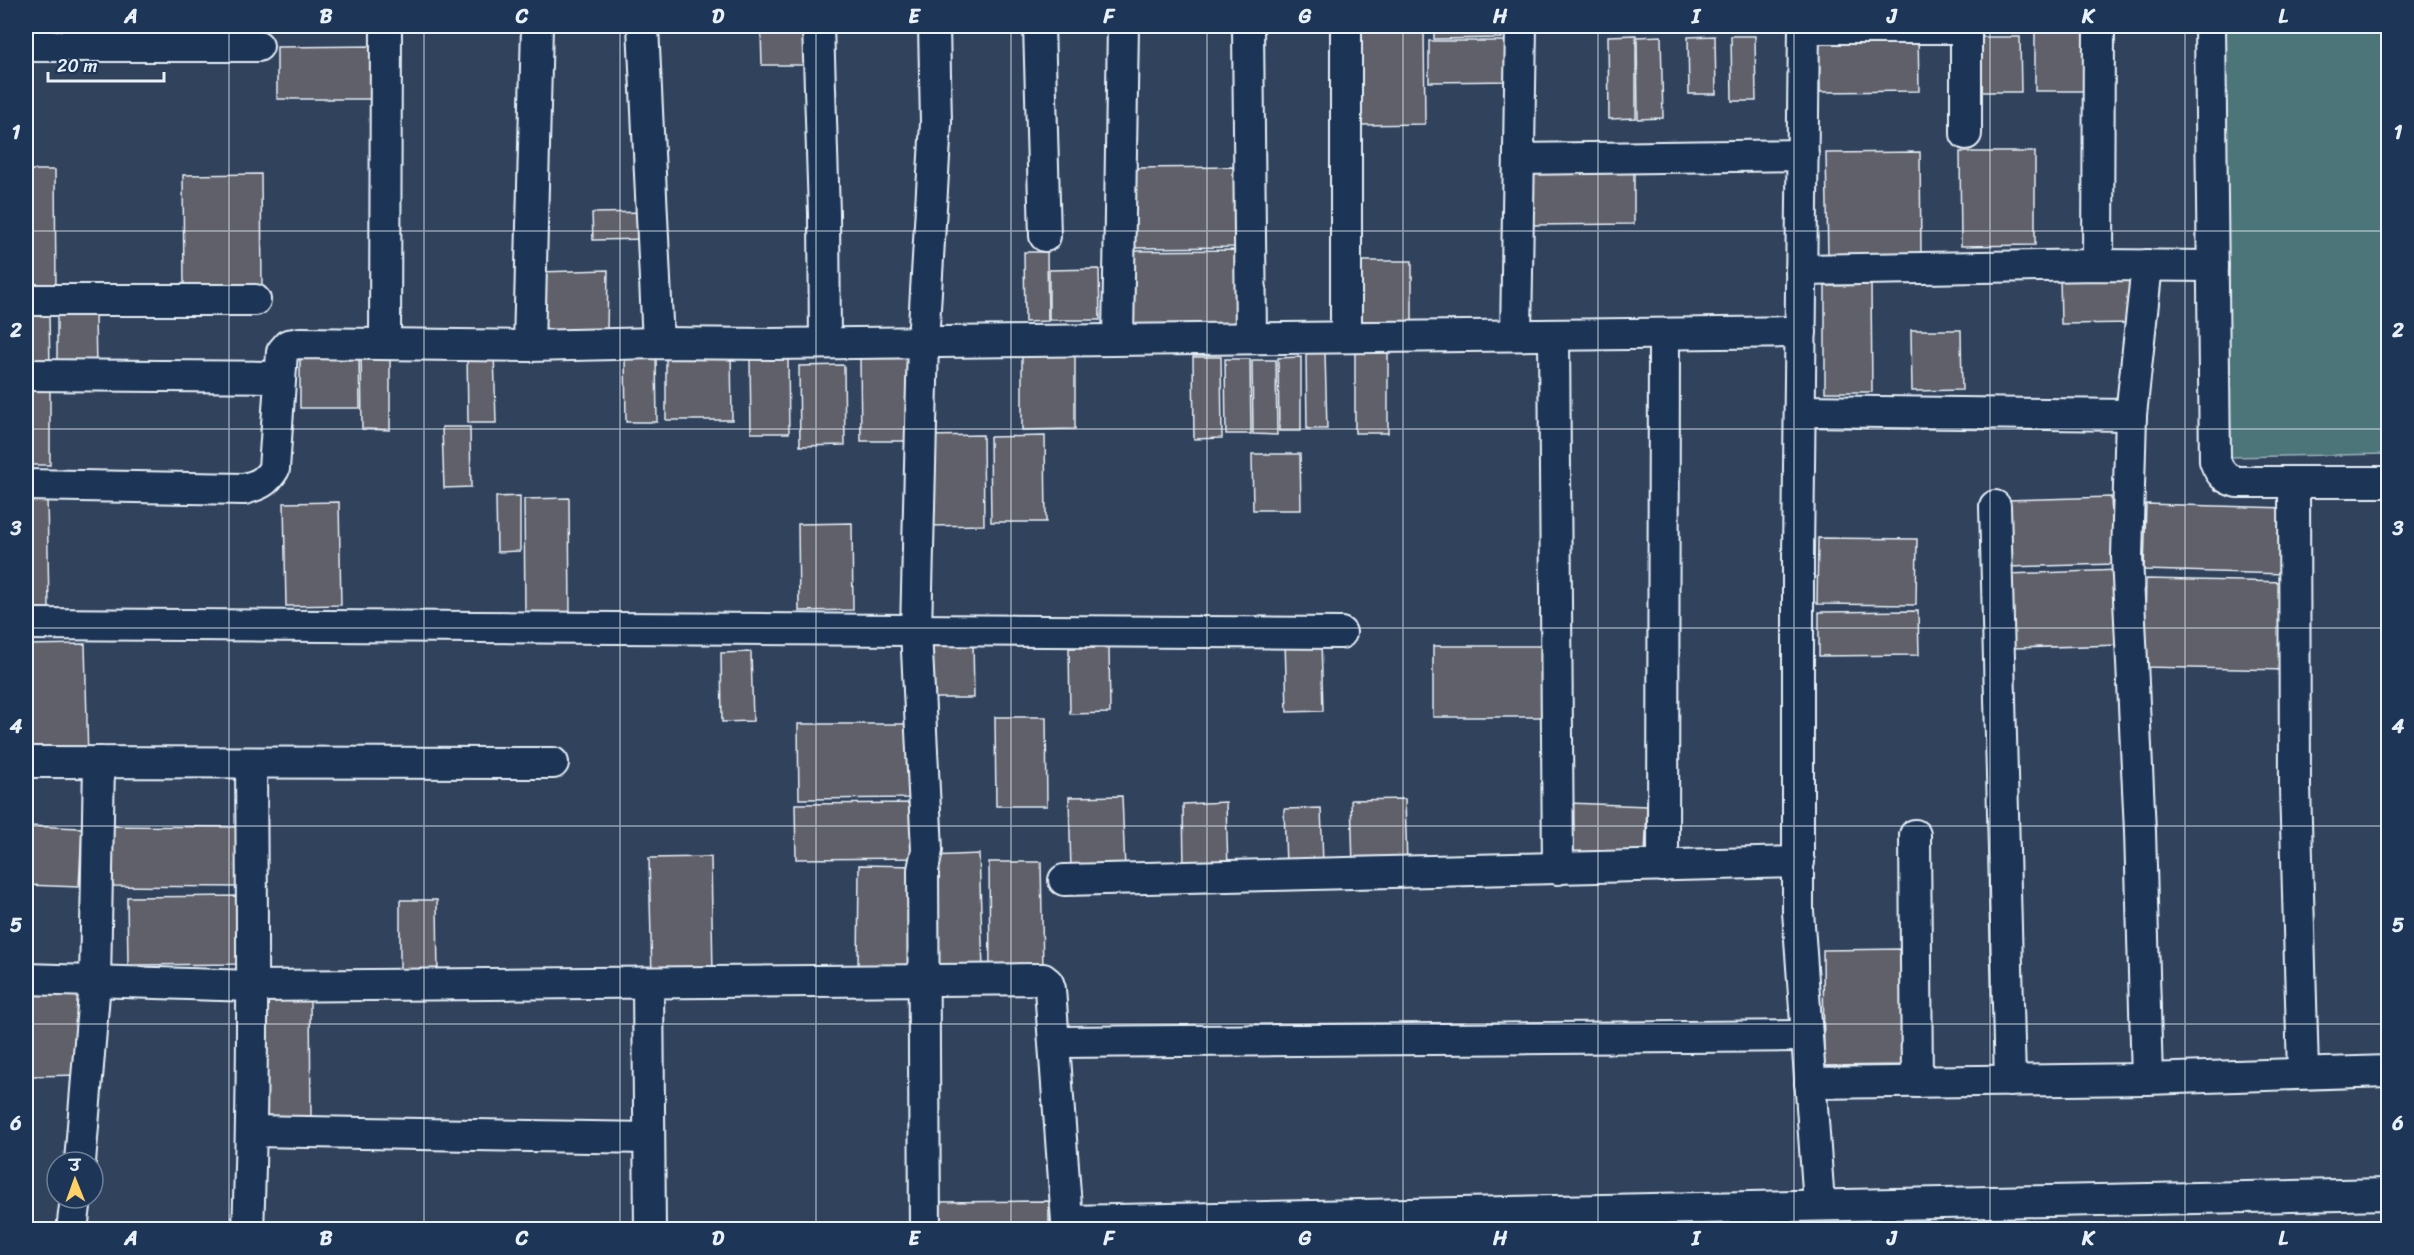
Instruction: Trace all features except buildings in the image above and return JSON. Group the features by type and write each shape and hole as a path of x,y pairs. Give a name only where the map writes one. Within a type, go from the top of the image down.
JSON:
{"street":[{"path":"386,26 386,344"},
{"path":"530,346 537,26"},
{"path":"643,26 658,343"},
{"path":"818,26 824,213 825,343"},
{"path":"925,1230 923,870 927,850 916,630 923,342 936,123 934,26"},
{"path":"1039,26 1044,236"},
{"path":"1118,339 1123,26"},
{"path":"1248,26 1251,338"},
{"path":"1346,26 1346,336"},
{"path":"1516,335 1521,26"},
{"path":"2098,265 2099,26"},
{"path":"2210,26 2215,461 2219,472 2225,478 2237,482 2388,482"},
{"path":"1819,1204 1798,911 1804,27 1966,27 1965,134"},
{"path":"26,46 258,46"},
{"path":"1519,159 1803,155"},
{"path":"1801,270 2098,265 2213,266"},
{"path":"2147,1079 2139,819 2127,557 2131,415 2148,265"},
{"path":"26,300 255,300"},
{"path":"26,485 244,489 258,485 267,480 274,469 282,352 288,345 300,343 530,346 1801,332"},
{"path":"1663,866 1664,333"},
{"path":"1554,335 1558,868"},
{"path":"26,375 279,377"},
{"path":"1800,411 2131,415"},
{"path":"2294,482 2295,786 2303,1072"},
{"path":"1995,506 2010,1081"},
{"path":"26,624 1341,633"},
{"path":"26,762 553,763"},
{"path":"81,1150 94,982 99,762"},
{"path":"248,1230 252,1131 253,986 251,763"},
{"path":"1915,835 1917,1082"},
{"path":"1064,880 1798,862"},
{"path":"26,979 253,986 1043,979 1050,988 1067,1226 1819,1204 2388,1194"},
{"path":"648,983 650,1230"},
{"path":"1055,1042 1807,1036"},
{"path":"1810,1083 2147,1079 2303,1072 2388,1071"},
{"path":"252,1131 649,1138"},
{"path":"72,1230 74,1210"}],"green space":[{"path":"2210,26 2388,26 2388,454 2230,457"}]}
